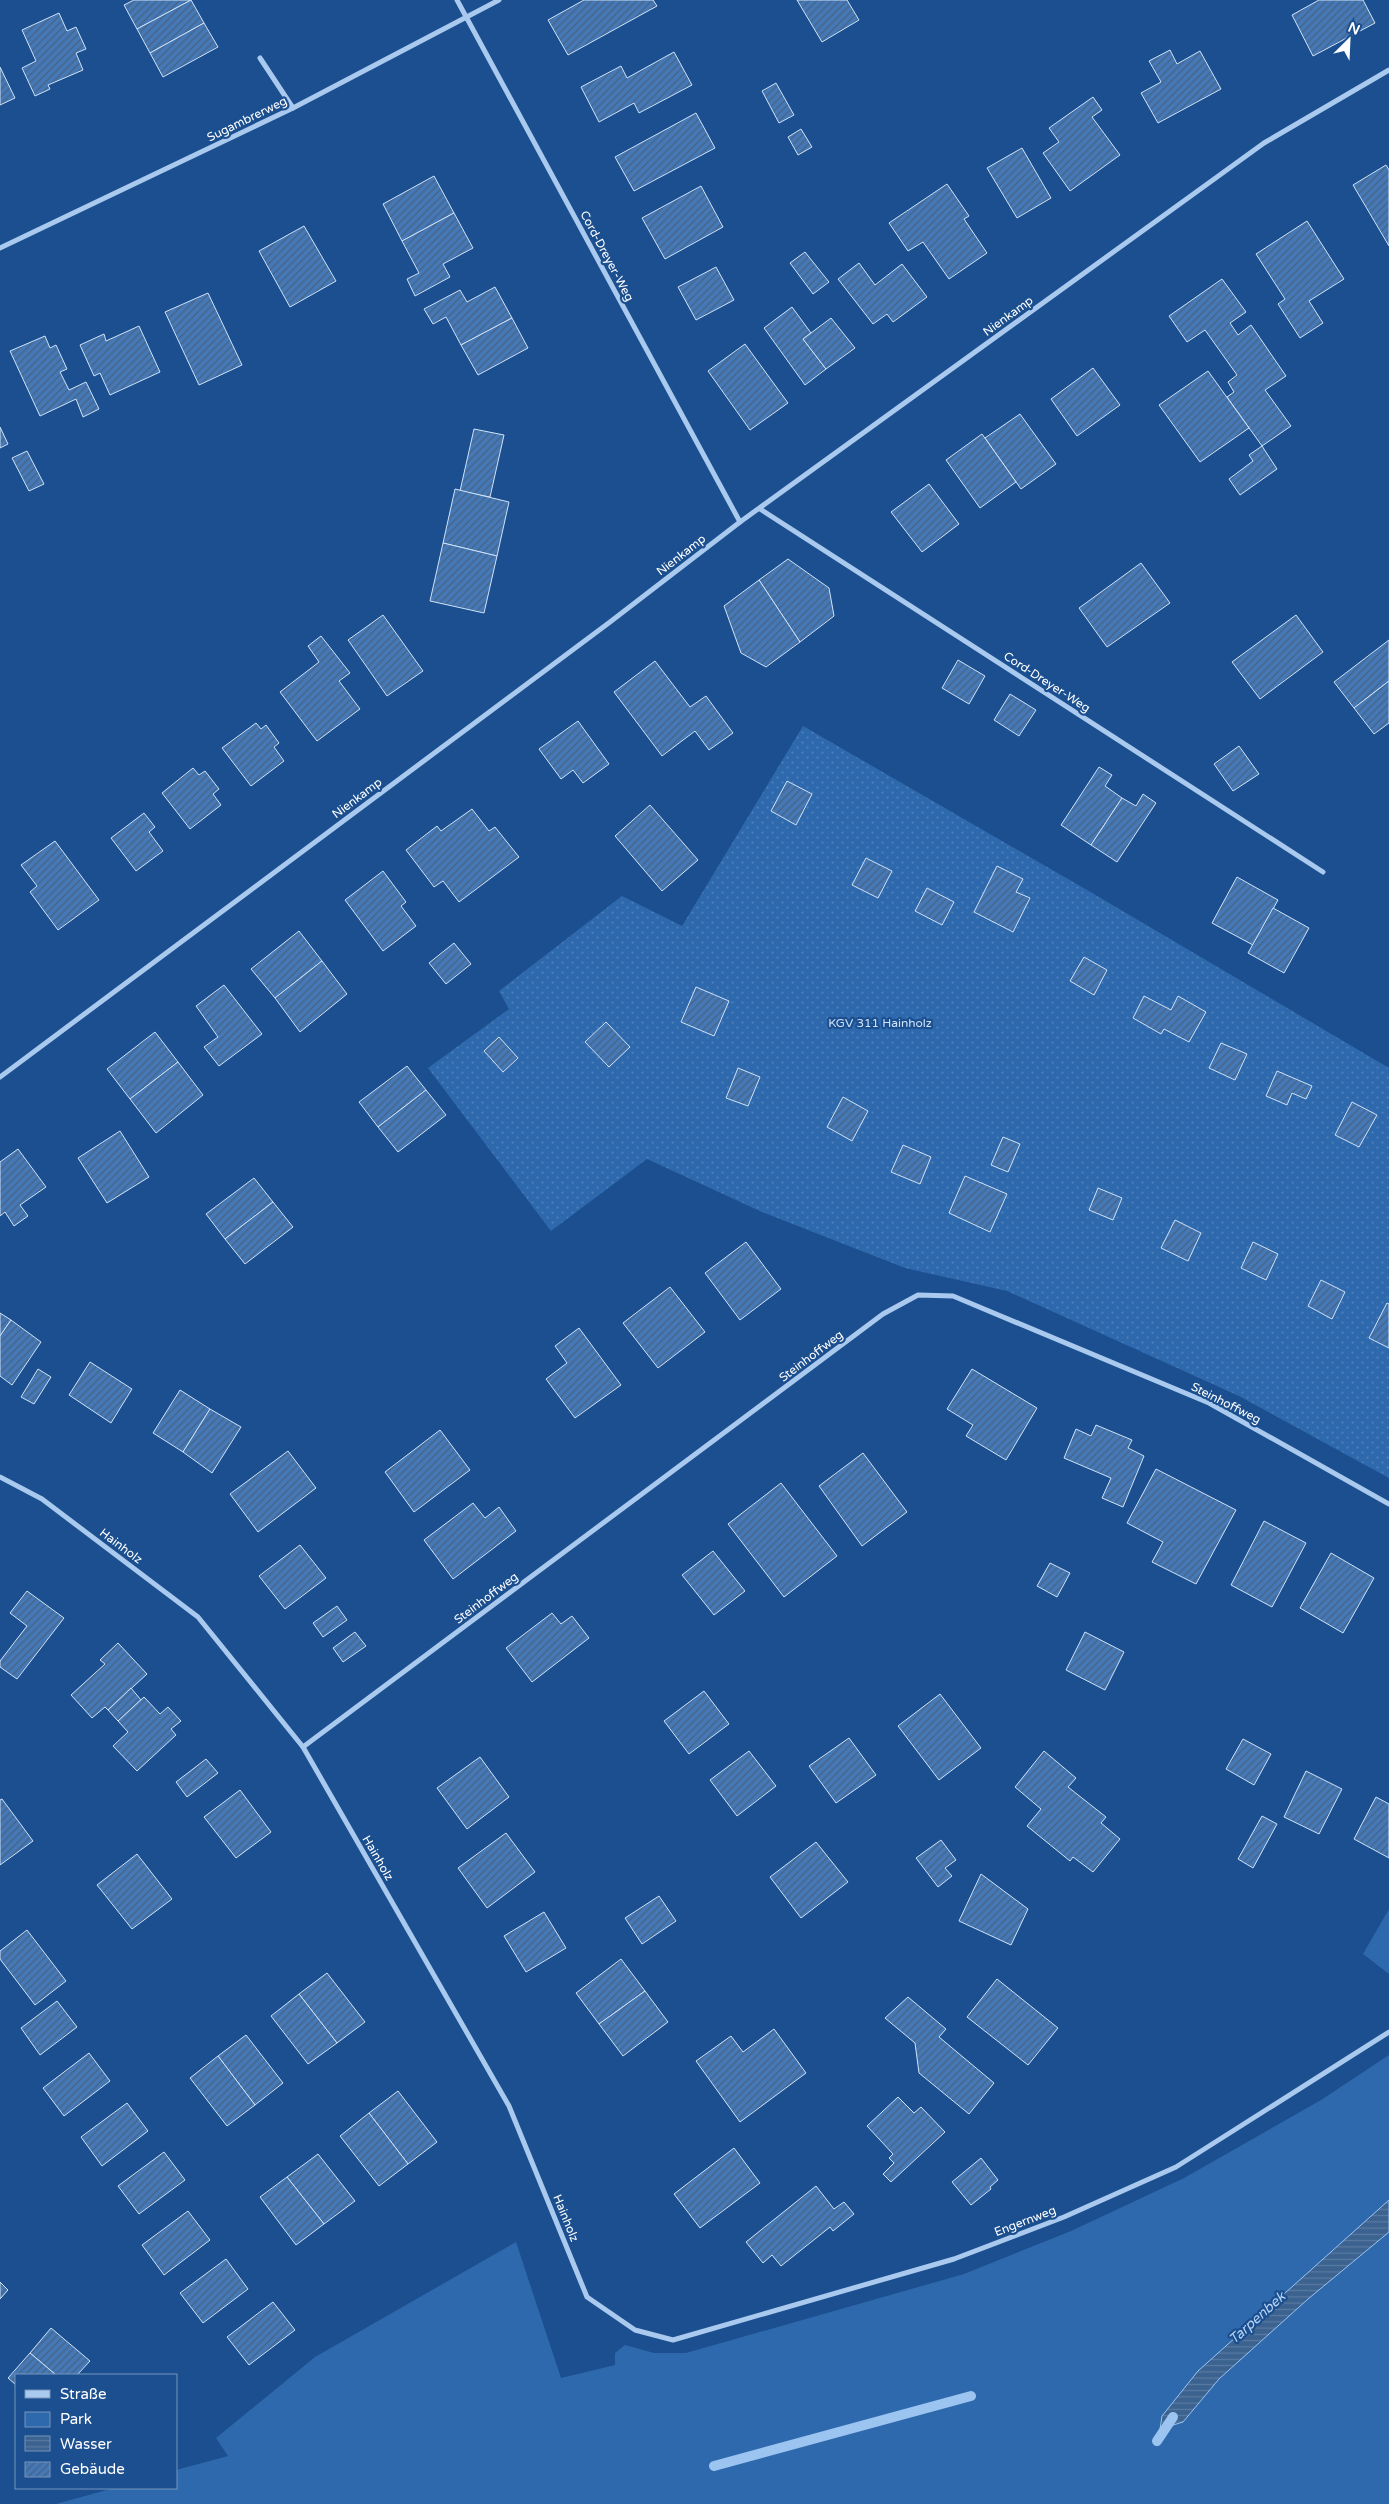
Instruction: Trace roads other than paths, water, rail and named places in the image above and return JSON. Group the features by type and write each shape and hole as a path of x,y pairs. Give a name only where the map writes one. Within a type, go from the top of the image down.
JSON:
{"street":[{"name":"Cord-Dreyer-Weg","path":"457,0 740,522"},
{"name":"Sugambrerweg","path":"0,248 293,108 498,0"},
{"path":"260,58 293,108"},
{"name":"Nienkamp","path":"0,1078 618,617 740,522 1264,143 1389,70"},
{"name":"Cord-Dreyer-Weg","path":"760,509 1323,872"},
{"name":"Steinhoffweg","path":"303,1748 883,1314 918,1295 953,1296 1209,1403 1389,1504"},
{"name":"Hainholz","path":"0,1477 42,1499 198,1617 303,1748 509,2106 587,2297 635,2330"},
{"name":"Engernweg","path":"635,2330 673,2340 954,2259 1064,2217 1176,2167 1389,2032"}],"water":[{"path":"1389,2200 1389,2232 1308,2299 1219,2379 1183,2422 1160,2429 1162,2416 1198,2371"}],"waterway":[{"path":"714,2466 971,2396"},
{"name":"Tarpenbek","path":"1157,2441 1173,2417"}],"park label":[{"name":"KGV 311 Hainholz","path":"880,1023"}]}
